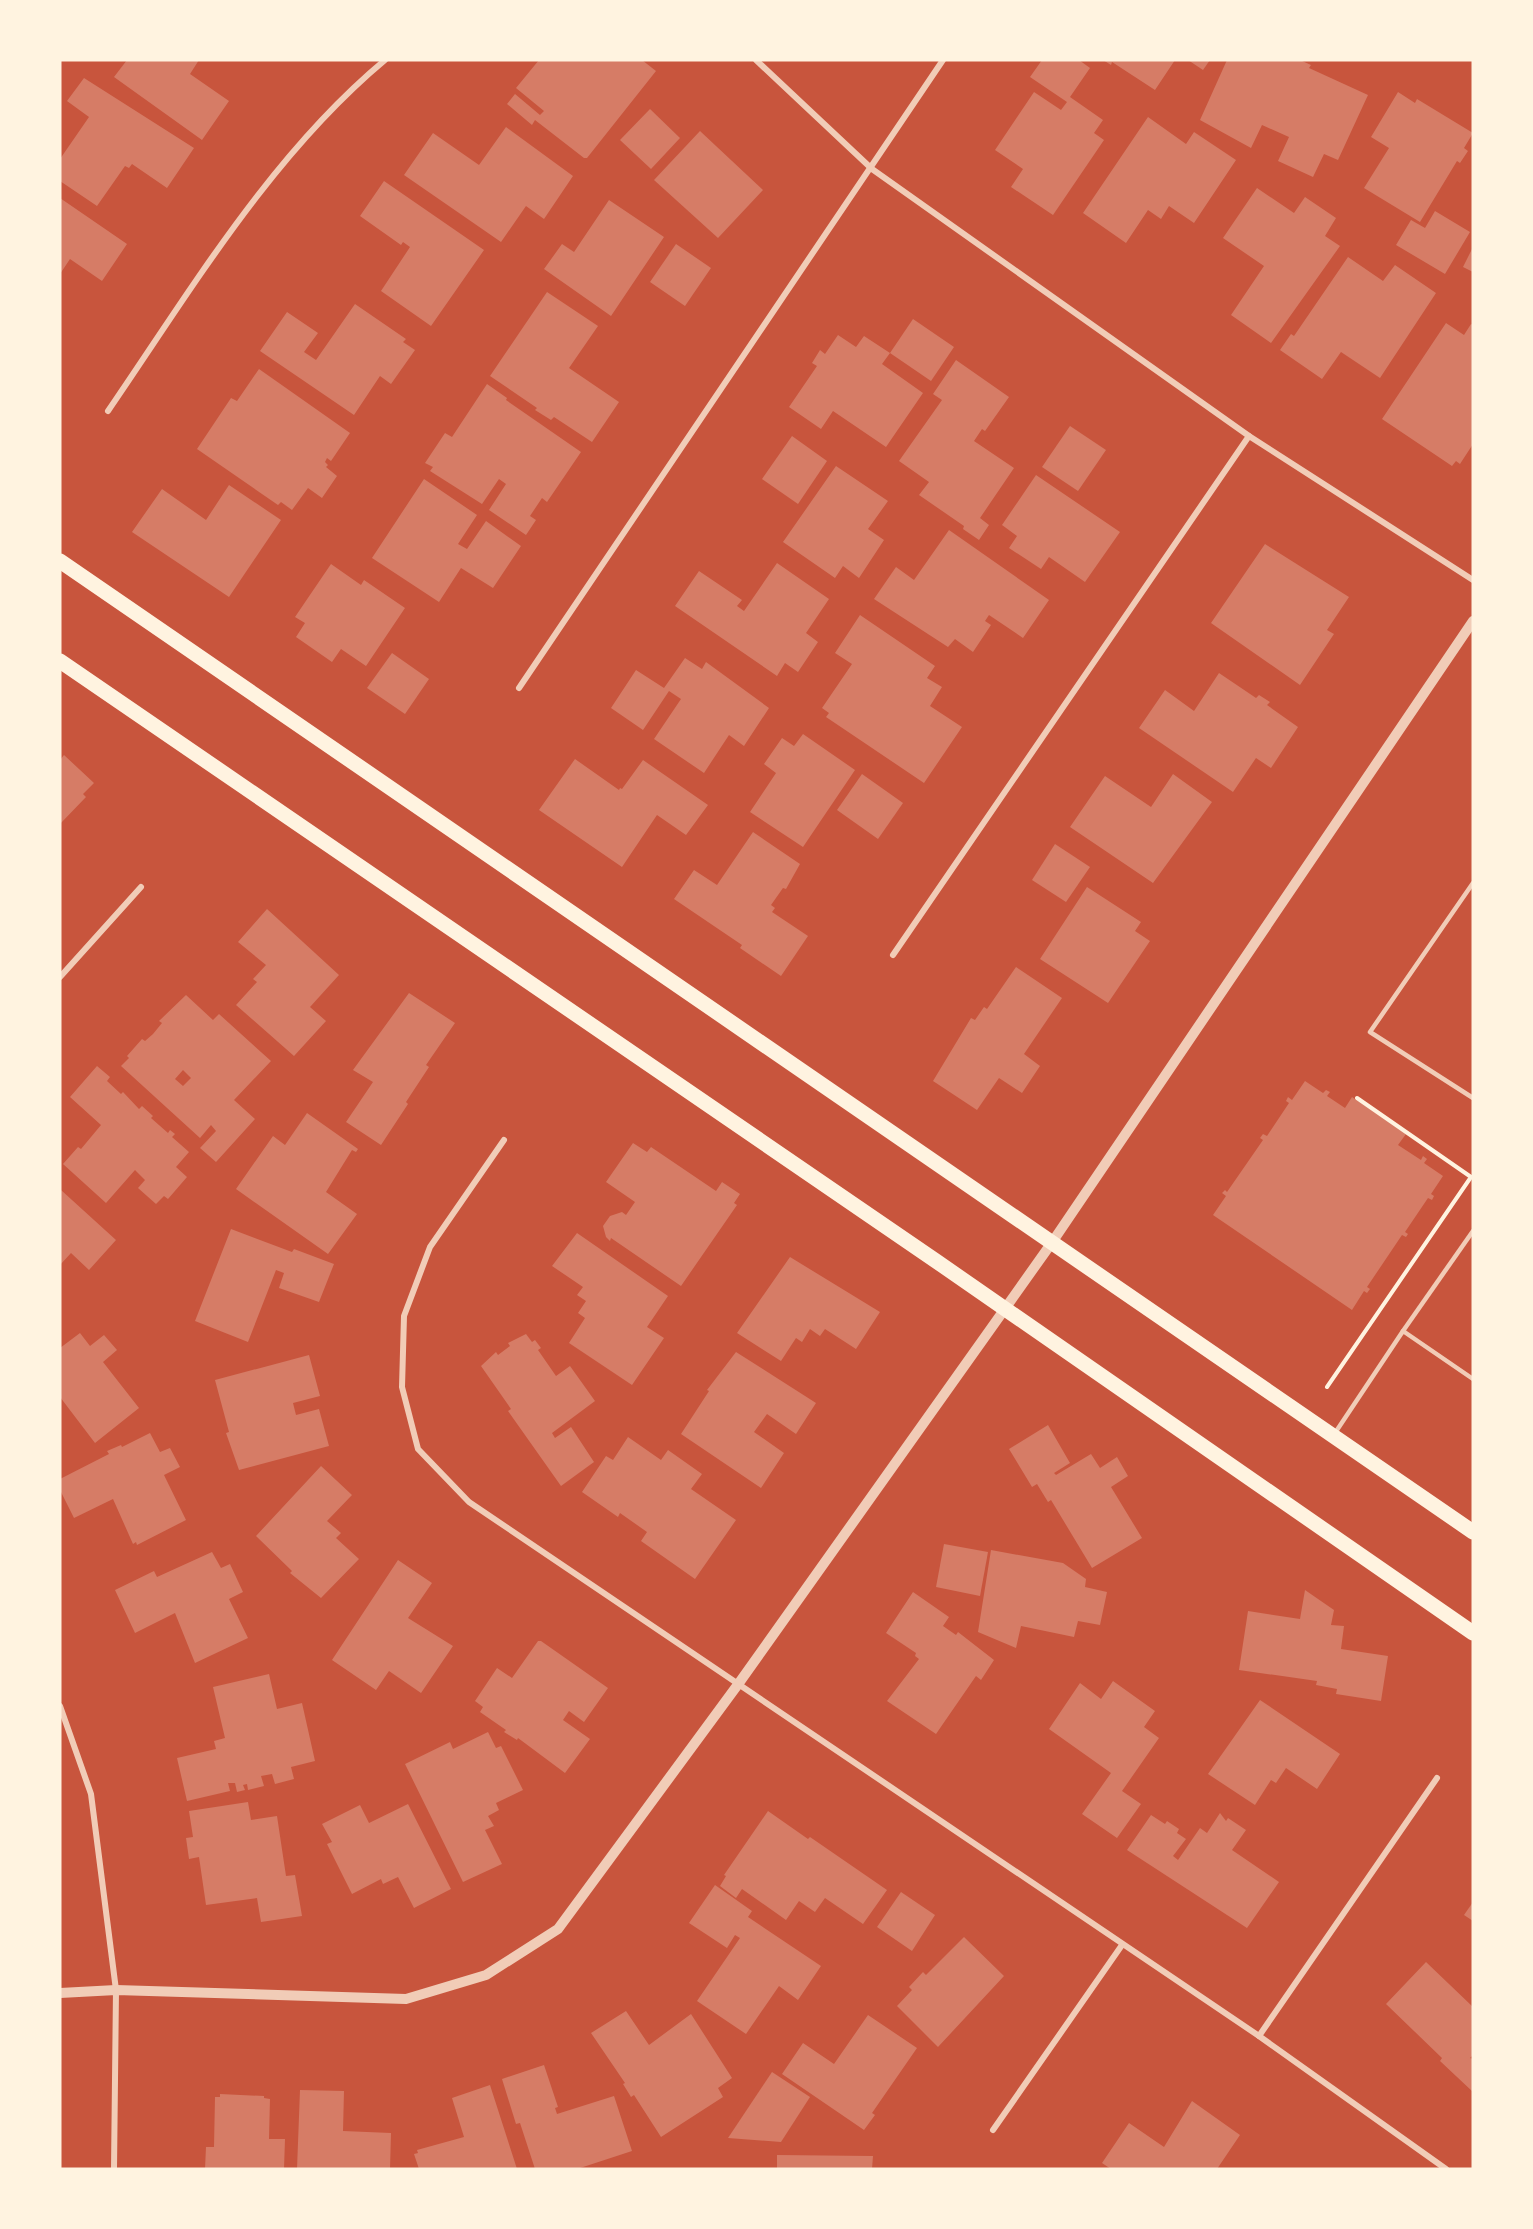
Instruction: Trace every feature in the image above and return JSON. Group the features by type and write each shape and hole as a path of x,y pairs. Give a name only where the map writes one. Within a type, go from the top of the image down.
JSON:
{"main road":[{"path":"60,561 1053,1241 1473,1532"},
{"path":"60,661 1473,1633"}],"street":[{"path":"108,411 232,231 297,148 363,78 385,60"},
{"path":"756,60 872,169 1249,436 1473,580"},
{"path":"519,688 872,169 943,60"},
{"path":"892,955 1249,436"},
{"path":"60,1993 116,1990 406,1999 486,1975 558,1929 739,1683 1053,1241 1473,621"},
{"path":"60,977 141,887"},
{"path":"504,1140 430,1247 404,1316 402,1387 418,1449 469,1502 1259,2036 1446,2169"},
{"path":"60,1706 91,1794 116,1990 114,2169"},
{"path":"1259,2036 1437,1778"},
{"path":"993,2130 1122,1945"}],"lane":[{"path":"1473,883 1370,1032 1473,1098"},
{"path":"1334,1435 1473,1231"},
{"path":"1403,1331 1473,1379"}],"path":[{"path":"1327,1387 1471,1177 1357,1098"}],"building":[{"path":"127,60 199,60 190,74 229,101 202,140 114,77"},
{"path":"539,60 642,60 656,71 587,158 584,158 535,120 532,125 507,104 515,94 540,115 544,111 516,88"},
{"path":"1042,60 1079,60 1090,68 1070,97 1103,120 1094,133 1104,140 1053,215 1011,187 1023,169 995,150 1034,92 1061,110 1067,102 1030,77"},
{"path":"1103,60 1175,60 1155,90 1112,62 1111,65"},
{"path":"1188,60 1210,60 1203,70"},
{"path":"1227,60 1300,60 1311,65 1309,68 1368,95 1338,160 1324,154 1313,177 1278,161 1289,137 1262,125 1251,148 1200,120"},
{"path":"84,78 194,148 167,188 132,164 129,168 125,166 97,206 60,181 60,159 89,117 67,101"},
{"path":"1398,92 1415,103 1417,99 1473,133 1464,148 1468,151 1460,163 1457,161 1420,222 1364,188 1389,148 1371,137"},
{"path":"650,109 680,138 651,169 620,140"},
{"path":"1148,117 1186,144 1194,132 1236,160 1194,223 1169,206 1161,219 1148,210 1126,243 1083,213"},
{"path":"506,127 573,176 544,219 526,206 501,242 404,175 433,133 479,165"},
{"path":"700,131 763,190 718,238 654,180"},
{"path":"384,181 484,250 431,326 381,291 410,247 403,242 401,245 360,216"},
{"path":"1257,188 1294,213 1305,197 1336,218 1325,236 1340,246 1271,343 1231,315 1264,266 1223,238"},
{"path":"60,198 127,244 102,281 70,259 60,274"},
{"path":"609,200 664,237 611,316 544,269 562,244 574,252"},
{"path":"1435,211 1470,232 1445,274 1396,245 1411,220 1425,228"},
{"path":"676,244 711,268 685,306 650,282"},
{"path":"1473,247 1473,272 1463,267"},
{"path":"1348,257 1383,281 1395,265 1436,293 1380,378 1341,352 1322,379 1280,350 1291,334 1294,336"},
{"path":"547,292 598,326 569,368 619,402 592,442 554,417 551,420 535,410 537,408 490,376"},
{"path":"355,304 406,339 403,342 415,350 391,384 380,376 354,415 260,351 287,312 318,333 304,352 316,360"},
{"path":"913,319 954,347 931,381 890,353"},
{"path":"1446,323 1464,335 1471,324 1473,325 1473,444 1460,464 1456,461 1452,466 1382,419"},
{"path":"838,335 856,347 864,336 890,353 882,364 923,393 886,447 833,411 821,429 789,407 817,366 812,363 820,350 825,354"},
{"path":"956,360 1009,397 985,431 982,429 974,441 1014,468 980,518 989,525 979,540 963,529 964,526 919,495 929,482 899,461 942,400 933,394"},
{"path":"259,369 350,433 331,461 327,458 325,462 328,465 326,467 337,476 322,498 308,488 292,510 281,502 278,505 197,449 231,398 237,401"},
{"path":"487,384 507,398 506,400 581,452 547,502 542,498 530,516 536,520 526,535 489,510 506,484 499,479 482,504 430,471 433,467 425,463 445,433 452,437"},
{"path":"1070,426 1106,450 1078,491 1042,467"},
{"path":"792,436 827,461 798,504 762,479"},
{"path":"836,466 888,501 868,529 884,540 859,578 843,566 835,578 783,542"},
{"path":"1036,475 1120,532 1085,582 1049,557 1041,569 1009,548 1017,536 1002,525"},
{"path":"424,479 477,515 458,544 467,549 486,521 521,546 493,588 461,568 439,602 372,558"},
{"path":"229,485 281,520 229,597 132,532 162,489 206,520"},
{"path":"949,530 1049,600 1023,638 989,615 985,621 991,625 973,652 955,639 948,647 874,599 896,567 914,580"},
{"path":"1265,544 1349,597 1327,630 1334,634 1300,685 1211,623"},
{"path":"777,563 829,599 806,633 818,642 798,672 785,663 777,676 675,606 699,571 742,600 737,606 744,611"},
{"path":"331,564 361,585 364,580 405,608 366,666 341,649 332,662 296,637 305,623 295,617"},
{"path":"860,615 935,666 927,678 942,687 930,706 962,727 924,783 826,717 829,713 822,708 852,664 835,653"},
{"path":"392,653 429,679 405,714 367,688"},
{"path":"685,658 702,669 706,662 769,708 744,746 729,735 704,773 654,739 681,699 669,691 643,730 611,708 636,670 664,688"},
{"path":"1219,673 1256,698 1259,695 1270,702 1267,705 1298,727 1271,768 1256,758 1233,792 1139,728 1165,690 1194,711"},
{"path":"803,734 855,770 803,847 750,812 776,773 764,764 782,738 794,746"},
{"path":"64,755 94,783 83,794 86,797 60,824 60,760"},
{"path":"575,759 619,790 643,760 708,805 686,835 657,815 622,867 539,810"},
{"path":"862,774 903,803 878,839 837,810"},
{"path":"1173,774 1212,802 1153,883 1070,827 1105,776 1151,807"},
{"path":"753,832 800,864 786,889 783,888 771,905 775,908 772,912 808,936 781,976 740,948 742,945 674,899 694,870 717,885"},
{"path":"1055,844 1090,867 1066,902 1032,880"},
{"path":"1087,887 1141,922 1135,931 1150,941 1108,1003 1040,959"},
{"path":"267,909 339,975 310,1007 326,1021 294,1056 236,1005 257,982 253,979 266,965 238,942"},
{"path":"1016,967 1062,998 1024,1054 1040,1066 1022,1093 999,1078 977,1110 933,1081 971,1018 975,1020 984,1007 987,1009"},
{"path":"409,993 455,1023 426,1065 429,1067 381,1145 346,1122 373,1082 353,1070"},
{"path":"186,995 213,1020 219,1014 271,1061 234,1100 255,1119 216,1162 200,1148 216,1131 211,1125 200,1138 121,1066 142,1039 145,1041 153,1034 162,1023 159,1021","holes":["183,1070 191,1078 183,1086 175,1079"]},
{"path":"97,1066 110,1077 107,1081 121,1094 123,1092 139,1109 142,1106 153,1116 151,1118 168,1133 170,1130 175,1134 172,1137 189,1152 176,1167 187,1177 168,1199 164,1196 156,1204 138,1188 145,1180 135,1170 106,1203 63,1164 78,1147 81,1149 101,1125 70,1097"},
{"path":"1305,1081 1323,1093 1326,1090 1330,1092 1327,1096 1345,1108 1352,1097 1406,1134 1398,1145 1421,1160 1423,1156 1427,1159 1424,1163 1443,1176 1431,1194 1434,1196 1432,1200 1428,1198 1405,1232 1408,1234 1406,1237 1402,1235 1367,1287 1370,1289 1367,1293 1364,1291 1352,1310 1213,1215 1226,1196 1222,1193 1225,1190 1227,1192 1263,1140 1260,1138 1263,1134 1267,1136 1289,1103 1286,1101 1288,1097 1292,1100"},
{"path":"307,1113 358,1149 356,1152 352,1150 326,1192 357,1214 328,1254 236,1189 273,1136 285,1145"},
{"path":"633,1143 647,1152 651,1147 716,1191 722,1182 740,1194 734,1203 737,1205 681,1286 611,1238 610,1241 606,1237 603,1226 610,1216 622,1212 626,1215 635,1202 606,1182"},
{"path":"61,1190 116,1240 89,1270 71,1253 60,1265"},
{"path":"231,1229 292,1252 294,1249 334,1264 319,1302 279,1288 284,1273 276,1270 248,1342 195,1321"},
{"path":"577,1233 668,1296 647,1327 664,1338 632,1385 569,1343 585,1318 578,1313 586,1301 577,1295 583,1287 552,1266"},
{"path":"790,1257 880,1312 856,1349 825,1329 820,1336 810,1329 802,1342 796,1338 781,1361 737,1333"},
{"path":"80,1333 90,1346 104,1335 117,1350 103,1362 139,1408 95,1443 60,1397 60,1348"},
{"path":"526,1334 541,1348 538,1350 556,1376 570,1366 595,1401 552,1433 555,1438 571,1427 594,1462 561,1486 508,1411 511,1409 481,1366 496,1352 498,1355 510,1346 508,1343"},
{"path":"736,1352 816,1403 796,1434 767,1414 754,1432 784,1453 761,1488 681,1434 709,1391 707,1390"},
{"path":"309,1355 320,1396 293,1403 296,1415 319,1409 329,1446 239,1470 226,1433 229,1432 215,1380"},
{"path":"1048,1425 1070,1463 1054,1473 1056,1475 1091,1454 1100,1468 1117,1457 1128,1476 1111,1487 1142,1538 1092,1568 1051,1500 1048,1502 1037,1484 1032,1487 1009,1449"},
{"path":"150,1433 160,1452 170,1448 180,1467 164,1475 186,1520 137,1545 136,1542 133,1544 113,1499 74,1518 60,1490 60,1479 109,1454 107,1451 121,1445 122,1447"},
{"path":"628,1437 661,1460 668,1450 702,1474 691,1489 736,1520 695,1579 641,1541 647,1532 620,1513 618,1517 582,1492 606,1456 613,1460"},
{"path":"321,1466 352,1495 327,1521 341,1533 336,1538 359,1559 321,1598 290,1573 292,1571 256,1536"},
{"path":"944,1544 988,1552 980,1596 936,1587"},
{"path":"991,1550 1063,1563 1086,1579 1085,1587 1107,1592 1100,1625 1078,1621 1074,1637 1021,1626 1016,1648 978,1632"},
{"path":"212,1552 221,1568 230,1564 243,1592 229,1599 248,1638 195,1663 175,1613 135,1633 115,1590 154,1571 157,1577"},
{"path":"398,1560 432,1583 408,1618 453,1646 421,1693 389,1671 376,1690 332,1660"},
{"path":"1305,1590 1334,1610 1331,1625 1344,1626 1341,1649 1388,1656 1381,1701 1336,1694 1337,1689 1316,1685 1317,1681 1239,1670 1248,1611 1300,1619"},
{"path":"913,1592 949,1617 943,1626 956,1635 958,1632 994,1660 981,1680 976,1676 936,1734 887,1701 919,1659 915,1656 916,1653 886,1633"},
{"path":"538,1641 608,1688 584,1722 569,1711 563,1720 590,1739 565,1773 518,1738 517,1740 504,1732 506,1730 480,1712 483,1707 475,1701 497,1668 512,1678"},
{"path":"269,1674 277,1709 302,1703 315,1761 291,1767 294,1779 275,1784 272,1774 261,1776 264,1786 248,1790 247,1784 243,1785 245,1790 237,1792 235,1783 228,1783 230,1791 187,1801 177,1758 216,1749 214,1741 225,1738 213,1687"},
{"path":"1113,1681 1155,1711 1144,1727 1159,1738 1122,1791 1141,1804 1117,1838 1082,1814 1111,1773 1049,1729 1080,1683 1101,1699"},
{"path":"1260,1700 1340,1754 1317,1789 1286,1768 1276,1783 1271,1780 1255,1805 1208,1774"},
{"path":"488,1732 496,1748 501,1746 523,1790 496,1803 499,1810 488,1816 494,1826 485,1830 502,1864 463,1882 405,1764 450,1742 453,1749"},
{"path":"248,1802 251,1820 277,1816 286,1876 295,1875 302,1916 261,1922 257,1898 206,1905 199,1857 189,1859 186,1838 193,1837 189,1811"},
{"path":"408,1804 451,1889 414,1908 398,1877 383,1884 381,1879 352,1894 327,1844 332,1842 322,1824 360,1805 369,1823"},
{"path":"768,1811 887,1890 863,1924 825,1898 815,1912 799,1901 786,1920 742,1889 736,1898 720,1886 726,1876 724,1875"},
{"path":"1220,1813 1226,1821 1228,1818 1246,1830 1232,1850 1279,1882 1247,1928 1127,1850 1151,1815 1179,1829 1177,1833 1186,1839 1173,1856 1178,1860 1200,1828 1207,1833"},
{"path":"715,1885 752,1911 748,1917 821,1966 798,2000 779,1986 746,2034 697,2001 740,1938 735,1935 727,1948 689,1923"},
{"path":"901,1892 935,1915 912,1951 877,1927"},
{"path":"1473,1902 1473,1921 1464,1915"},
{"path":"964,1937 1004,1976 938,2047 897,2006 912,1990 909,1987 923,1972 926,1975"},
{"path":"1426,1962 1473,2007 1473,2055 1470,2058 1473,2059 1473,2092 1440,2061 1442,2058 1386,2004"},
{"path":"626,2011 649,2045 691,2014 732,2078 718,2088 723,2097 661,2137 634,2095 631,2097 623,2084 625,2083 591,2033"},
{"path":"868,2015 917,2048 872,2113 875,2115 864,2130 782,2074 803,2043 834,2064"},
{"path":"544,2065 558,2107 555,2108 557,2114 614,2096 632,2151 577,2169 535,2169 520,2123 516,2124 502,2079"},
{"path":"772,2072 810,2097 781,2142 728,2138"},
{"path":"490,2085 517,2169 419,2169 414,2154 418,2153 417,2150 464,2137 452,2098"},
{"path":"300,2090 344,2091 343,2131 391,2133 390,2169 297,2169"},
{"path":"220,2094 264,2096 270,2099 269,2139 285,2139 284,2169 205,2169 206,2147 214,2147 215,2097 220,2097"},
{"path":"1192,2101 1240,2135 1217,2169 1111,2169 1102,2163 1129,2123 1164,2147"},
{"path":"777,2155 873,2156 872,2169 777,2169"}]}
